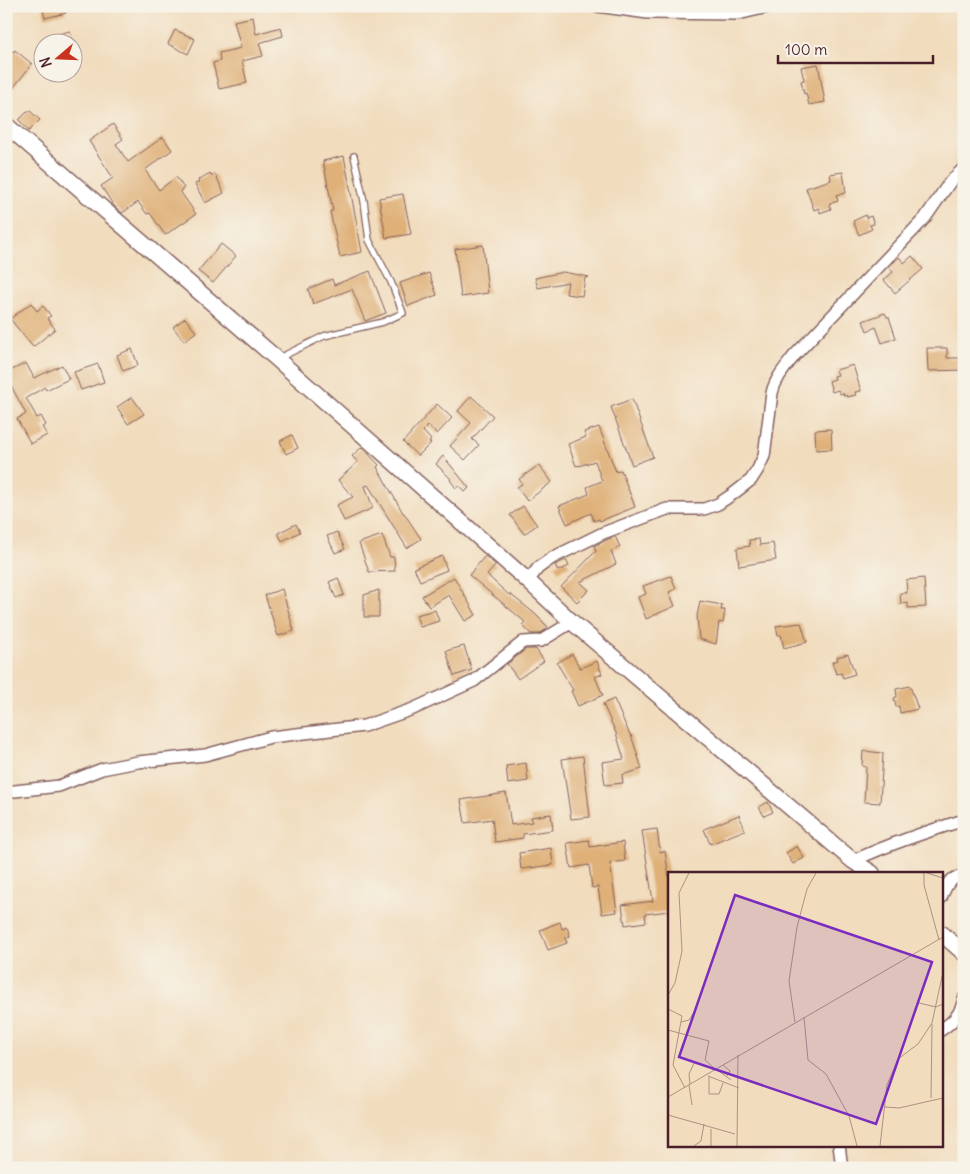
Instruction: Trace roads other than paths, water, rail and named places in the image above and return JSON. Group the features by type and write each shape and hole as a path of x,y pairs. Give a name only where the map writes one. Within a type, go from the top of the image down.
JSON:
{"street":[{"path":"597,6 648,13 738,14 771,6"},
{"path":"6,125 277,359 572,622 853,861 870,872"},
{"path":"528,581 538,568 578,544 646,515 667,509 704,509 718,504 750,480 764,456 772,393 774,384 779,376 794,356 925,218 950,182 964,168"},
{"path":"6,792 59,786 102,769 138,762 205,755 270,737 364,726 413,709 474,681 523,642 541,641 572,622"},
{"path":"853,861 898,841 964,820"},
{"path":"942,895 946,885 952,879 957,877 964,878"},
{"path":"942,934 964,953"},
{"path":"942,1029 953,1022 958,1015 964,998"},
{"path":"839,1146 842,1168"}],"lane":[{"path":"277,359 324,336 383,322 403,313 369,240 364,201 354,156"}]}
